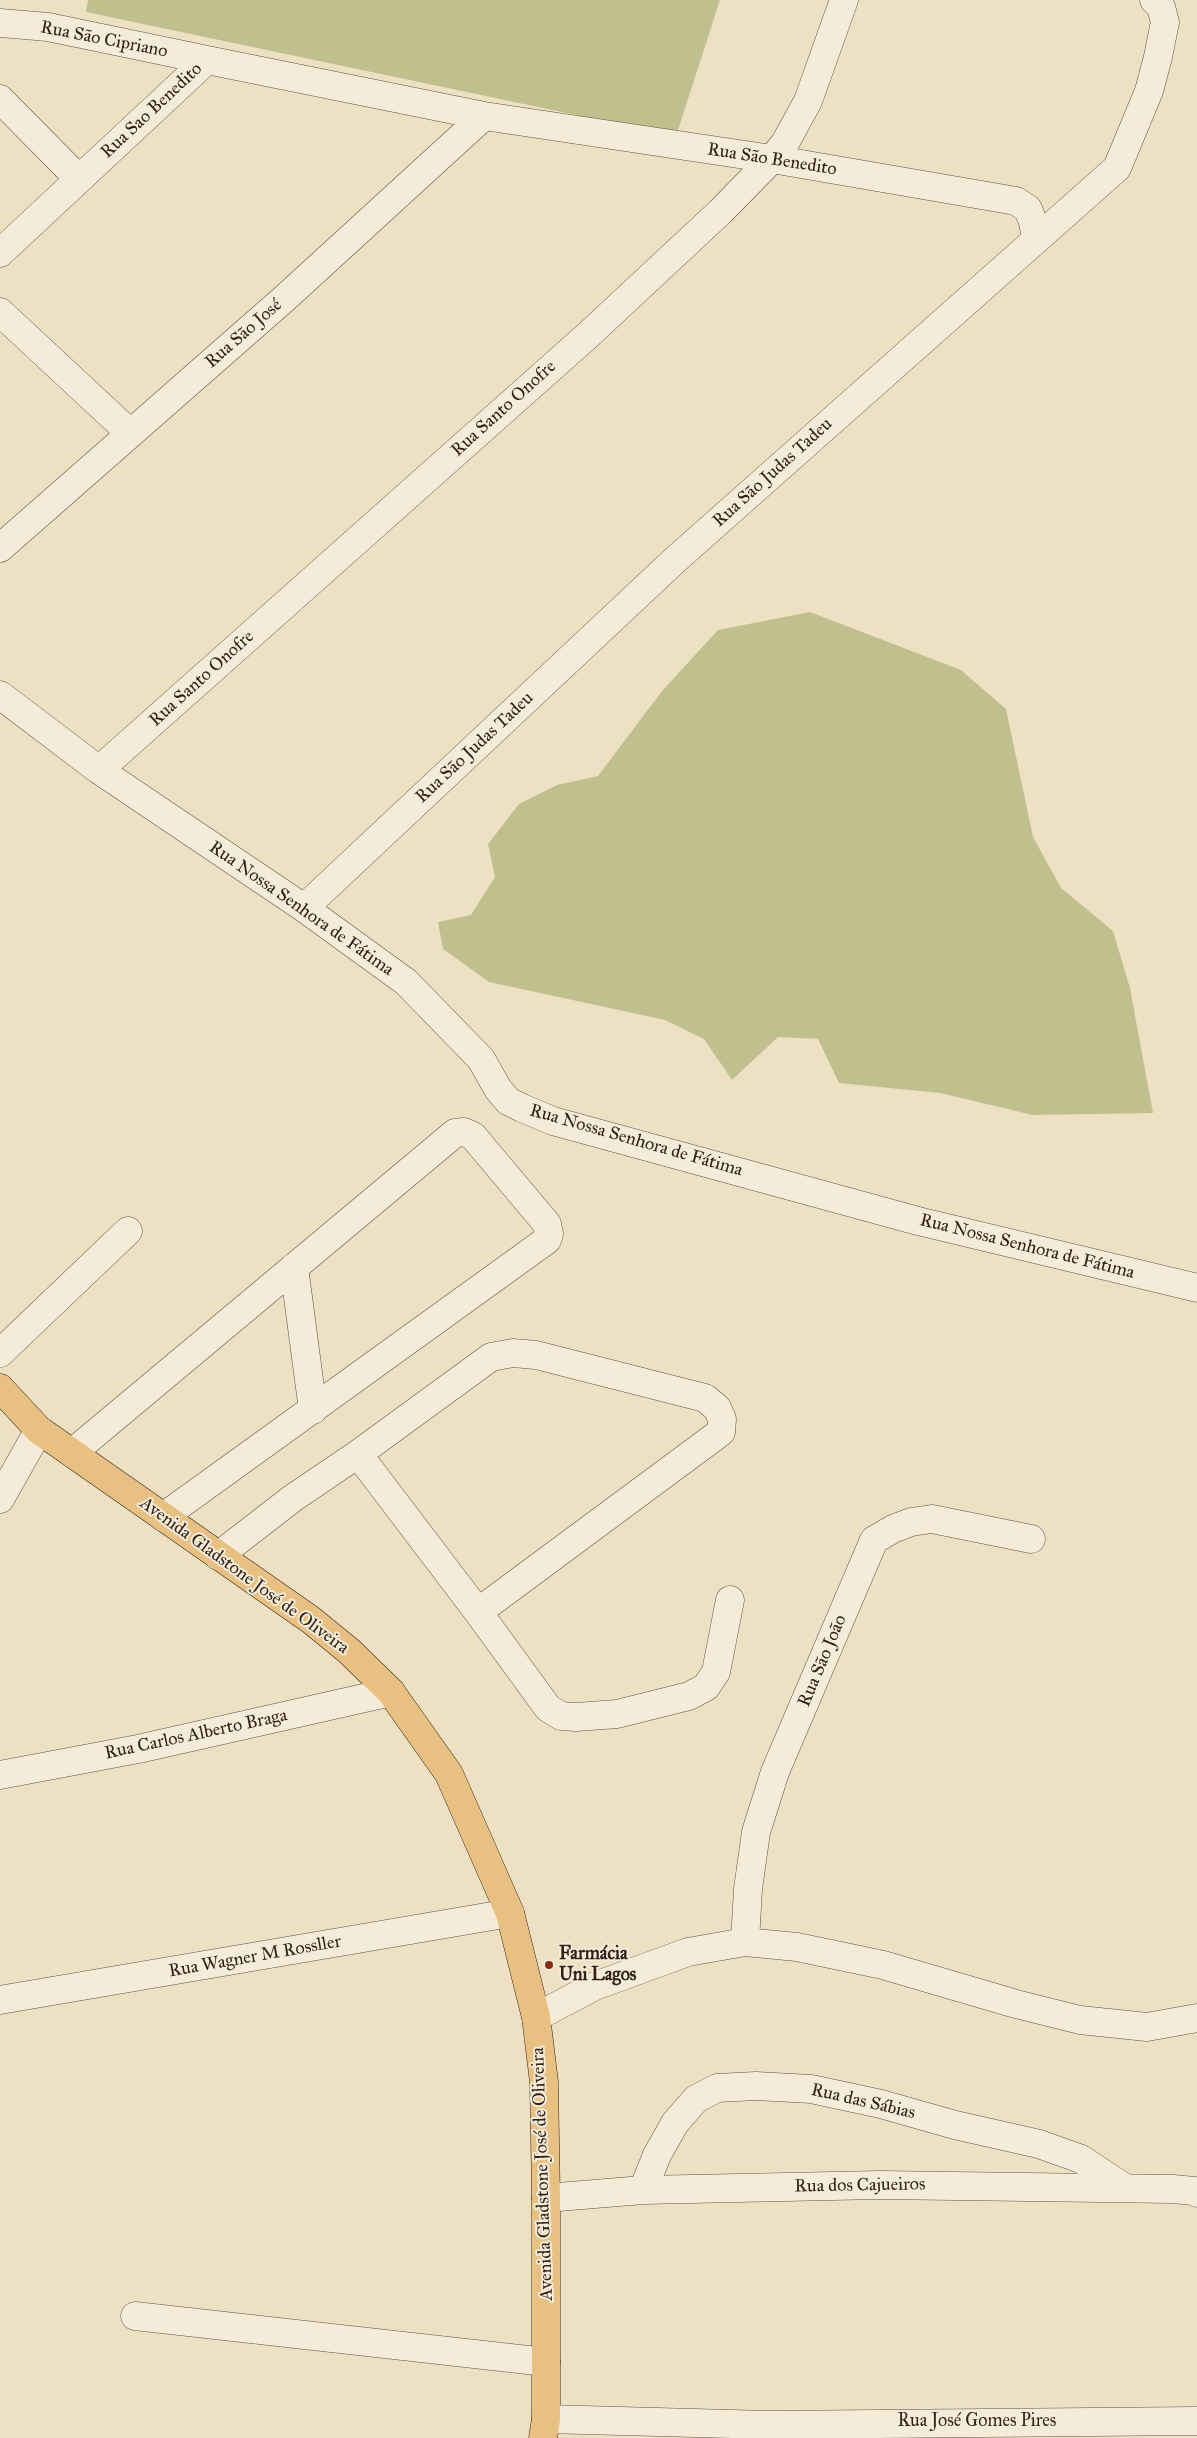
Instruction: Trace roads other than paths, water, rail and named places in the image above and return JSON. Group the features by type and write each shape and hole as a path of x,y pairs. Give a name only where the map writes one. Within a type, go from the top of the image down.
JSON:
{"main road":[{"name":"Avenida Gladstone José de Oliveira","path":"0,1388 39,1430 311,1620 349,1651 391,1692 449,1774 510,1913 536,2017 544,2082 546,2198 545,2429"}],"street":[{"name":"Rua Santo Onofre","path":"99,770 587,336 720,212 772,159 785,143 808,101 844,0"},
{"name":"Rua São Judas Tadeu","path":"304,908 668,567 1117,168 1149,91 1158,57 1165,22 1161,7 1154,0"},
{"name":"Rua São Cipriano","path":"0,23 48,27 207,60"},
{"name":"Rua Sao Benedito","path":"0,253 207,60 484,116"},
{"path":"0,99 79,179"},
{"name":"Rua São Benedito","path":"484,116 772,159 1016,201 1028,209 1036,238"},
{"name":"Rua São José","path":"0,548 285,298 484,116"},
{"path":"0,312 130,434"},
{"name":"Rua Nossa Senhora de Fátima","path":"0,695 99,770 304,908 406,982 480,1059 498,1089 508,1101 553,1121 918,1221 1197,1288"},
{"path":"72,1453 455,1133 464,1132 473,1136 547,1224 549,1228 547,1240 163,1518"},
{"path":"0,1353 128,1231"},
{"path":"294,1267 313,1410"},
{"path":"218,1556 293,1498 358,1454 491,1357 513,1353 536,1354 705,1398 717,1408 722,1420 721,1432 478,1612"},
{"path":"0,1499 39,1430"},
{"path":"358,1454 548,1708 561,1716 576,1717 616,1714 689,1696 706,1687 716,1672 730,1600"},
{"name":"Rua São João","path":"745,1942 748,1889 756,1832 775,1772 874,1540 902,1525 932,1519 1031,1539"},
{"name":"Rua Carlos Alberto Braga","path":"0,1775 138,1749 391,1692"},
{"name":"Rua Wagner M Rossller","path":"0,2000 510,1913"},
{"path":"536,2017 595,1986 688,1952 745,1942 797,1947 884,1964 1016,2004 1080,2020 1146,2027 1197,2018"},
{"name":"Rua das Sábias","path":"643,2190 657,2155 675,2123 696,2099 717,2088 756,2086 811,2089 881,2104 955,2125 1039,2144 1081,2159 1125,2188"},
{"name":"Rua dos Cajueiros","path":"546,2198 643,2190 880,2185 1125,2188 1185,2191 1197,2176"},
{"path":"135,2316 546,2362"},
{"name":"Rua José Gomes Pires","path":"545,2429 700,2431 988,2430 1197,2422"}],"place":[{"name":"Farmácia Uni Lagos","path":"549,1965"}]}
